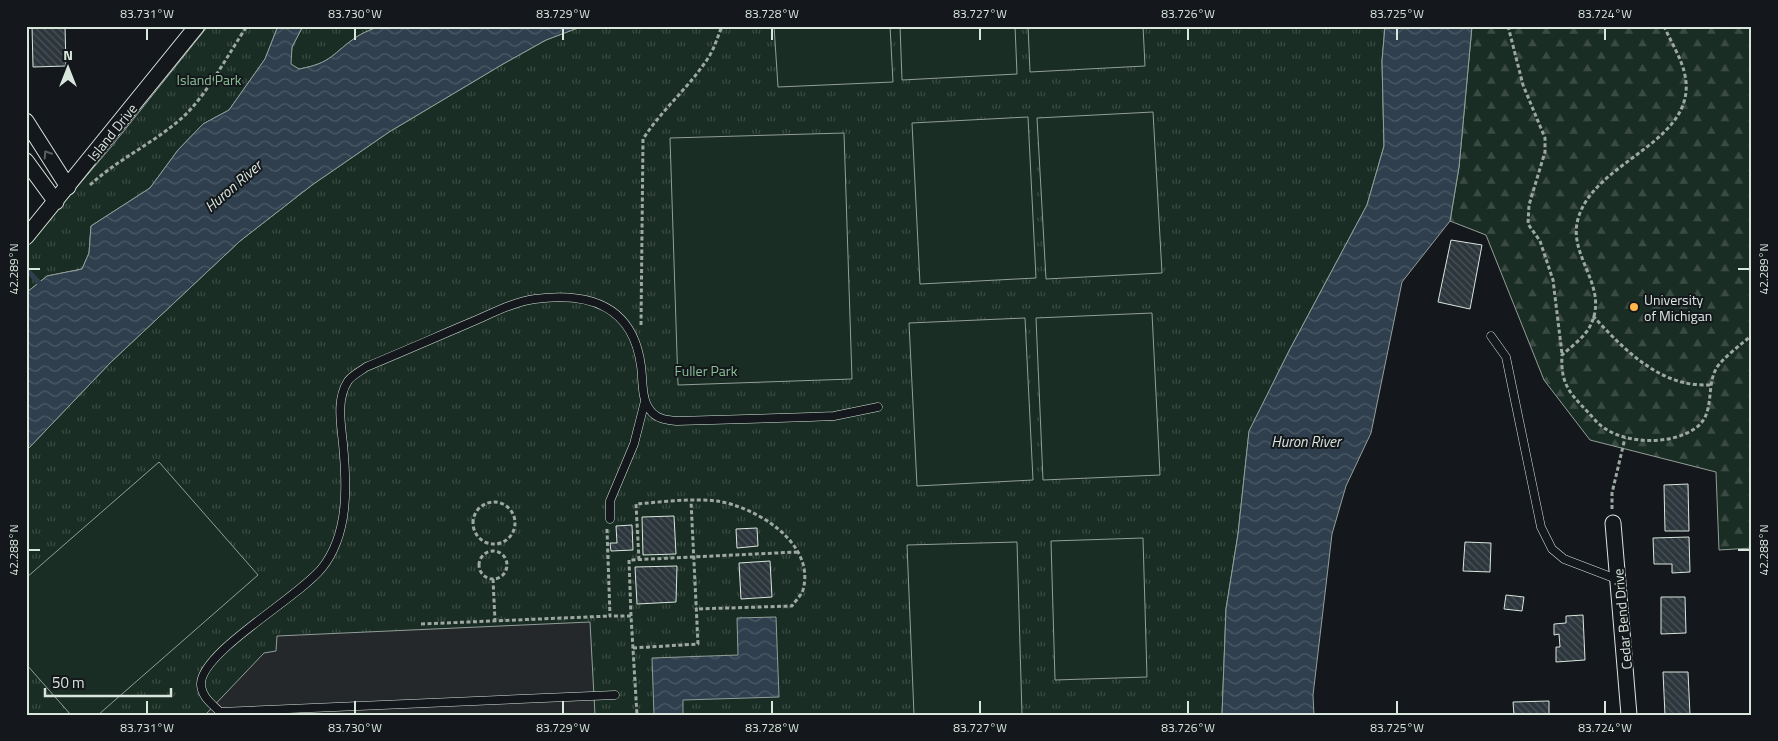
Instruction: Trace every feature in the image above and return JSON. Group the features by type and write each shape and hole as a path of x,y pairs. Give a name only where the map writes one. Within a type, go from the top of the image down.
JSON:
{"street":[{"name":"Island Drive","path":"26,237 197,26"},
{"path":"26,121 68,186"},
{"path":"26,161 56,202"},
{"name":"Cedar Bend Drive","path":"1613,523 1629,715"}],"lane":[{"path":"610,519 610,501 634,444 645,401 637,348 628,325 611,309 588,301 563,298 534,299 507,307 366,367 348,380 342,399 340,416 345,486 342,523 336,548 322,569 301,590 222,649 207,666 201,683 203,695 220,712 616,695"},
{"path":"1491,336 1506,357 1541,527 1552,549 1564,559 1619,580"},
{"path":"645,401 653,414 663,419 677,421 810,418 834,416 878,407"}],"path":[{"path":"84,191 111,167 153,140 185,115 247,26"},
{"path":"641,334 643,139 655,120 694,78 707,59 722,26"},
{"path":"1508,26 1523,85 1545,138 1545,152 1529,205 1528,224 1540,241 1553,280 1562,355 1561,373 1567,389 1603,430 1625,438 1667,441 1698,427 1708,412 1716,369 1752,335"},
{"path":"1562,355 1588,329 1597,308 1591,277 1577,242 1577,221 1584,202 1601,182 1668,128 1681,114 1687,92 1684,71 1664,26"},
{"path":"1593,316 1620,346 1652,369 1684,383 1712,386"},
{"path":"1613,523 1612,493 1625,438"},
{"path":"633,648 698,644 691,501"},
{"path":"639,560 636,504 691,501 716,501 738,507 765,518 785,534 798,552 804,569 803,591 792,606 696,609"},
{"path":"494,502 509,508 516,523 510,538 494,545 479,538 473,524 479,508 494,502"},
{"path":"610,519 611,529 607,529 610,616"},
{"path":"494,545 494,550"},
{"path":"494,550 504,556 507,566 501,576 486,577 481,574 478,563 484,553 494,550"},
{"path":"637,715 631,616 630,560 798,552"},
{"path":"493,578 495,621"},
{"path":"421,624 631,616"}],"green space":[{"name":"Island Park","path":"208,26 278,26 265,59 229,110 203,124 178,150 150,188 91,226 89,253 82,269 47,276 26,293 26,247 111,147"},
{"path":"303,26 380,26 358,36 332,57 319,64 299,69 290,64 292,47"},
{"name":"Fuller Park","path":"583,26 1385,26 1382,61 1384,146 1367,205 1289,351 1249,432 1238,534 1226,609 1222,715 26,715 26,451 111,362 240,241 312,185 389,132 503,64 546,40"},
{"path":"774,26 890,26 893,82 778,87"},
{"path":"900,26 1015,26 1017,74 902,80"},
{"path":"1028,26 1143,26 1145,66 1030,72"},
{"name":"University of Michigan","path":"1472,26 1752,26 1752,548 1719,550 1716,472 1590,440 1544,380 1486,235 1450,221 1459,167"},
{"path":"1153,112 1162,273 1046,279 1037,118"},
{"path":"1028,117 1036,278 920,284 912,123"},
{"path":"844,133 852,379 678,385 670,138"},
{"path":"1152,313 1160,475 1043,480 1036,318"},
{"path":"1025,318 1033,480 917,486 909,323"},
{"path":"159,462 258,575 98,715 71,715 26,664 26,578"},
{"path":"1143,538 1147,677 1055,680 1051,541"},
{"path":"1017,542 1022,715 914,715 907,545"}],"shaded area":[{"path":"590,622 595,715 205,715 264,653 276,651 277,636"}],"water":[{"name":"Huron River","path":"278,26 303,26 292,47 291,64 299,69 319,64 332,57 358,36 380,26 583,26 546,40 503,64 389,132 312,185 240,241 111,362 26,451 26,293 47,276 82,269 89,253 91,226 150,188 178,150 203,124 229,110 265,59"},
{"name":"Huron River","path":"1385,26 1472,26 1459,167 1450,221 1402,282 1371,433 1346,486 1332,534 1313,695 1314,715 1222,715 1226,609 1238,534 1249,431 1289,351 1367,205 1384,146 1382,61"},
{"path":"776,617 779,697 683,700 683,715 654,715 652,658 738,655 737,618"}],"building":[{"path":"32,26 65,26 66,66 33,67"},
{"path":"1451,240 1482,245 1470,309 1438,302"},
{"path":"1688,484 1689,531 1665,531 1664,485"},
{"path":"674,516 676,554 643,555 642,517"},
{"path":"632,525 633,550 611,551 610,543 617,543 616,526"},
{"path":"757,528 758,546 737,548 736,529"},
{"path":"1689,537 1690,572 1672,573 1672,564 1654,564 1653,538"},
{"path":"1465,542 1491,543 1490,572 1463,571"},
{"path":"770,561 772,597 741,599 739,563"},
{"path":"677,566 676,602 637,604 635,567"},
{"path":"1506,595 1524,597 1522,611 1504,609"},
{"path":"1661,597 1685,597 1686,633 1661,634"},
{"path":"1583,615 1585,660 1556,662 1556,647 1560,647 1559,634 1554,635 1554,624 1566,623 1566,616"},
{"path":"1663,672 1688,672 1690,715 1665,715"},
{"path":"1549,701 1549,715 1514,715 1513,702"}],"waterway":[{"path":"26,269 43,287"}],"place":[{"name":"University of Michigan","path":"1634,307"}]}
